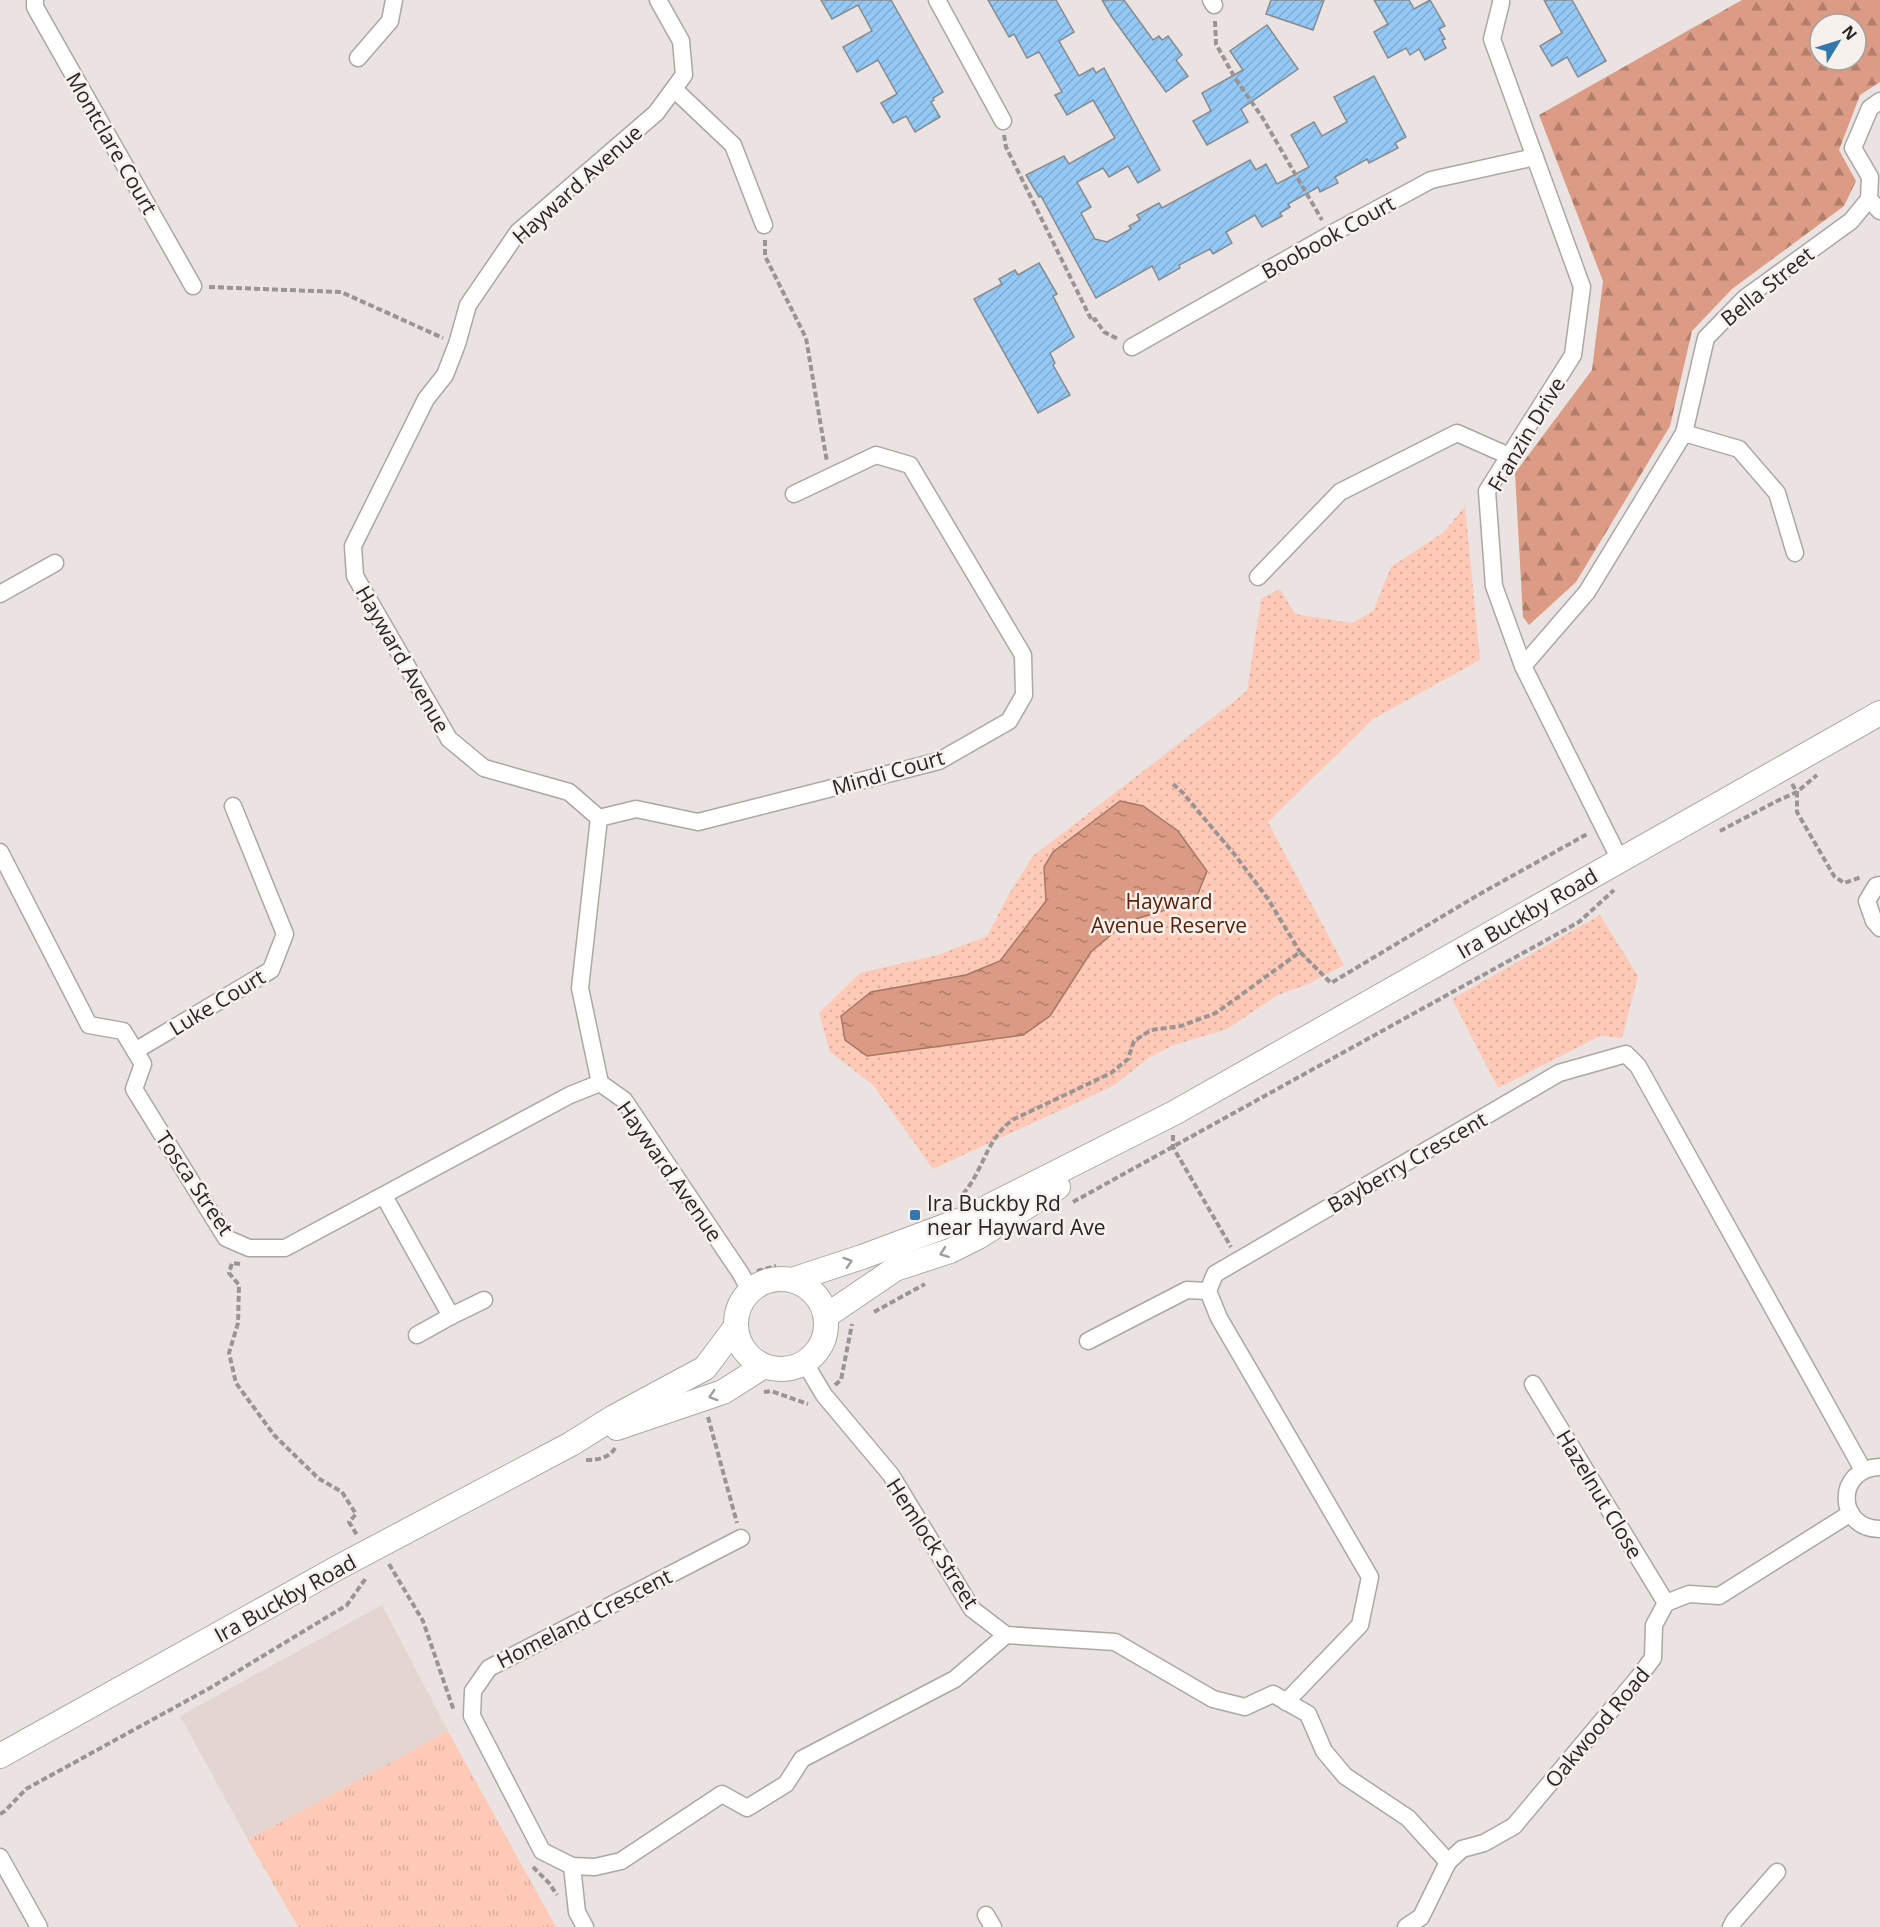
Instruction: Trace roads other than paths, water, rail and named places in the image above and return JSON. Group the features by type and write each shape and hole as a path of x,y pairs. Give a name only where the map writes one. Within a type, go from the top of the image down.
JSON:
{"street":[{"name":"Montclare Court","path":"35,0 35,7 193,286"},
{"path":"358,58 390,21 394,0"},
{"name":"Hayward Avenue","path":"658,0 681,40 684,75 656,113 518,232 468,305 445,375 426,399 353,546 355,576 449,739 484,768 569,792 599,818 580,988 600,1083 624,1100 746,1283"},
{"path":"937,0 1003,121"},
{"name":"Franzin Drive","path":"1501,0 1492,39 1582,287 1573,355 1487,491 1494,586 1523,666 1620,860"},
{"path":"675,90 733,145 764,225"},
{"name":"Bella Street","path":"1523,666 1587,592 1684,432 1706,338 1745,298 1875,205 1870,177 1853,148 1870,108 1880,101"},
{"name":"Boobook Court","path":"1132,346 1330,234 1431,180 1535,157"},
{"path":"1684,432 1739,449 1777,493 1795,553"},
{"path":"1258,577 1340,492 1458,433 1509,456"},
{"name":"Mindi Court","path":"599,818 636,809 698,822 939,761 1009,722 1024,695 1023,655 910,465 876,455 794,494"},
{"path":"0,594 56,563"},
{"name":"Ira Buckby Road","path":"789,1273 902,1243 964,1219 1174,1113 1880,713"},
{"name":"Luke Court","path":"135,1051 271,970 285,934 233,806"},
{"path":"0,852 89,1025 123,1031 135,1051"},
{"path":"1878,885 1868,901 1874,921 1880,928"},
{"name":"Tosca Street","path":"135,1051 143,1064 134,1089 226,1238 249,1248 285,1248 570,1095 600,1083"},
{"name":"Bayberry Crescent","path":"1208,1291 1215,1274 1559,1073 1626,1054 1638,1066 1863,1470"},
{"name":"Ira Buckby Road","path":"826,1316 858,1292 895,1269 950,1251 978,1238 1174,1113"},
{"path":"384,1196 450,1316"},
{"path":"789,1273 814,1293 826,1316 823,1343 816,1354 805,1363 792,1369 778,1370 753,1360 744,1351 735,1328 746,1283 762,1283 789,1273"},
{"path":"1088,1341 1187,1290 1208,1291 1219,1318 1370,1577 1360,1625 1286,1701"},
{"path":"417,1335 484,1300"},
{"name":"Ira Buckby Road","path":"0,1756 368,1552 571,1444 614,1417 705,1368 735,1328"},
{"name":"Hemlock Street","path":"805,1363 824,1395 891,1475 972,1609 1006,1635"},
{"name":"Ira Buckby Road","path":"571,1444 723,1392 764,1366"},
{"name":"Hazelnut Close","path":"1533,1384 1666,1603"},
{"path":"1880,1467 1863,1470 1851,1481 1846,1500 1851,1513 1860,1524 1868,1528 1880,1529"},
{"path":"1666,1603 1689,1594 1719,1596 1851,1513"},
{"name":"Homeland Crescent","path":"741,1538 489,1668 473,1691 472,1716 542,1851 572,1866 595,1867 621,1861 722,1794 747,1808 786,1784 802,1759 955,1679 1006,1635"},
{"name":"Oakwood Road","path":"1448,1862 1462,1849 1484,1843 1514,1826 1653,1658 1654,1625 1666,1603"},
{"path":"1006,1635 1115,1642 1213,1699 1245,1707 1273,1694 1308,1713 1324,1751 1345,1776 1408,1818 1448,1862 1421,1917 1406,1927"},
{"path":"0,1857 39,1927"},
{"path":"572,1866 577,1912 585,1927"},
{"path":"1731,1927 1777,1872"}],"water":[{"path":"1120,801 1143,806 1178,831 1207,871 1195,901 1126,922 1091,952 1050,1016 1023,1035 867,1056 845,1040 841,1016 871,992 966,975 1000,961 1046,901 1044,867 1053,852"}],"place":[{"name":"Ira Buckby Rd near Hayward Ave","path":"915,1215"}],"park label":[{"name":"Hayward Avenue Reserve","path":"1169,913"}]}
